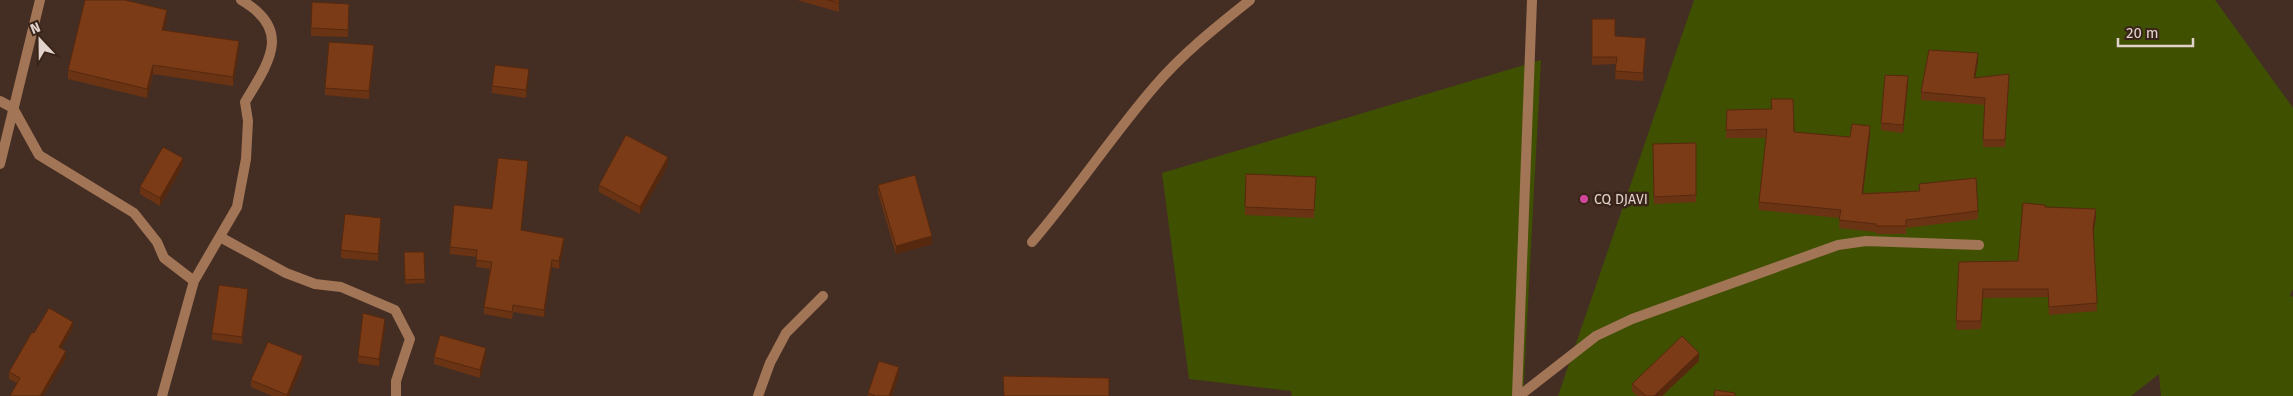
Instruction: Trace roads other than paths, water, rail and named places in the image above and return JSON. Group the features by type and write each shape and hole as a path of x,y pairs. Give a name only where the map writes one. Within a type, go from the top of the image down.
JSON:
{"street":[{"path":"0,164 40,0"},
{"path":"162,396 194,281 238,208 246,159 248,121 245,102 265,70 272,54 273,32 257,10 241,0"},
{"path":"1032,242 1066,204 1091,167 1155,86 1207,34 1250,0"},
{"path":"1518,396 1532,0"},
{"path":"0,101 13,108 39,156 134,213 157,242 164,258 194,281"},
{"path":"220,237 286,273 315,284 341,286 396,310 410,339 396,381 396,396"},
{"path":"1518,396 1596,336 1632,320 1838,245 1866,241 1979,245"},
{"path":"758,396 770,363 786,333 823,296"}],"place":[{"name":"CQ DJAVI","path":"1584,199"}]}
